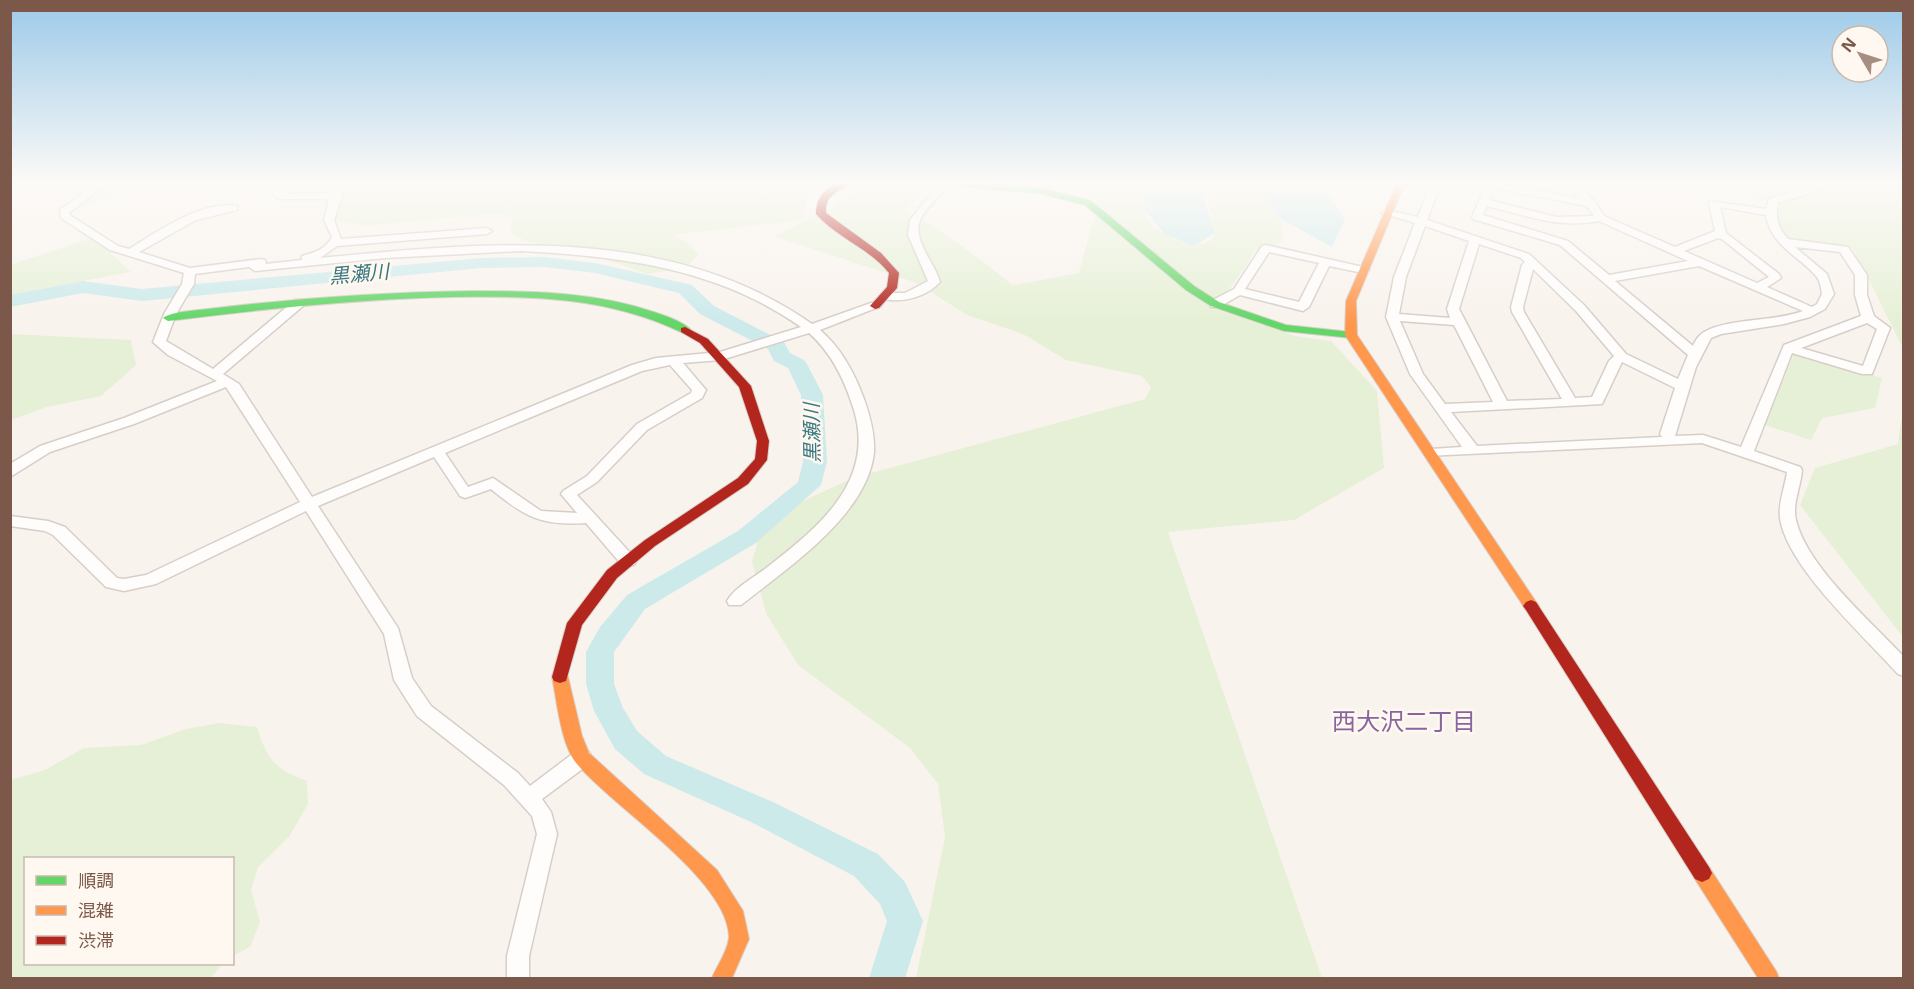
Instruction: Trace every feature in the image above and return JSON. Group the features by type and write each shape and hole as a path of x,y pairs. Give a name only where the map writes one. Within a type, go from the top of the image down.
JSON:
{"street":[{"path":"84,229 114,248 189,273 314,257 335,243 487,231"},
{"path":"130,253 172,229"},
{"path":"334,229 337,237 335,243"},
{"path":"10,521 48,526 59,531 112,583 124,585 150,580 308,504 637,368 656,362 720,356 810,329 875,306 888,296 894,287 893,272 886,261 873,249 837,229"},
{"path":"888,296 900,298 910,296 933,282 932,273 913,235 914,229"},
{"path":"1119,229 1190,288 1215,304 1284,328 1351,335"},
{"path":"1380,229 1351,301 1351,335 1607,722 1769,978"},
{"path":"1418,229 1400,277 1392,317 1417,374 1472,450"},
{"path":"1445,229 1525,256 1580,309 1621,357 1684,387"},
{"path":"1518,229 1564,243 1695,355"},
{"path":"1626,229 1812,311"},
{"path":"1674,250 1721,233 1720,229"},
{"path":"1671,441 1667,434 1695,355 1707,335 1731,327 1776,324 1812,311 1820,306 1828,295 1827,284 1823,276 1784,242 1774,229"},
{"path":"1718,234 1773,274 1775,278 1757,287"},
{"path":"1475,239 1453,309 1502,405"},
{"path":"1784,242 1844,249 1861,275 1861,295 1868,318 1884,328 1867,371 1788,348"},
{"path":"1215,304 1238,291 1266,248 1363,270"},
{"path":"253,263 255,268 420,252 486,249 566,250 623,255 667,263 713,276 753,293 810,329 830,345 849,378 865,427 865,461 855,488 842,509 735,601"},
{"path":"1238,291 1303,307 1325,262"},
{"path":"1608,279 1700,262"},
{"path":"1534,264 1528,265 1517,307 1518,312 1571,402"},
{"path":"189,273 188,284 169,316 159,342 162,346 234,387 392,633 404,680 424,711 511,779 541,812 547,834 518,956 518,978"},
{"path":"169,316 299,303 425,294 548,294 594,300 640,310 672,323 704,341 720,356 745,386 752,401 763,441 761,460 743,481 650,543 612,574 575,623 560,678 573,736 582,758 710,876 736,918 740,939 722,978"},
{"path":"10,472 49,448 116,426 221,378 299,303"},
{"path":"1392,317 1458,322"},
{"path":"1746,453 1788,348 1868,318"},
{"path":"1441,408 1597,401 1615,361 1621,357"},
{"path":"628,561 568,494 592,479 642,427 698,394 699,390 675,362"},
{"path":"1431,453 1703,439 1795,470 1788,518 1795,539 1814,570 1904,669"},
{"path":"438,453 465,493 493,483 533,516 556,520 589,518"},
{"path":"528,798 582,758"}],"green space":[{"path":"510,229 723,229 672,235 689,244 698,254 690,264 647,274 585,252 525,241"},
{"path":"788,229 937,229 1013,285 1079,273 1091,229 1157,229 1173,239 1194,246 1211,241 1214,229 1282,229 1283,242 1255,250 1215,309 1295,336 1331,341 1377,391 1384,468 1294,520 1168,532 1322,978 916,978 945,837 938,784 910,748 798,665 766,613 752,561 762,528 790,507 853,478 1145,399 1151,387 1142,376 1066,360 1023,334 967,315 917,283 774,236"},
{"path":"1783,229 1903,229 1903,348 1853,248 1787,238"},
{"path":"94,237 130,272 11,295 10,265"},
{"path":"11,334 131,340 136,365 101,396 47,407 11,420"},
{"path":"1794,354 1803,354 1882,378 1875,408 1822,418 1811,440 1765,425"},
{"path":"1903,408 1904,637 1800,505 1815,468 1898,444"},
{"path":"220,723 257,727 264,747 273,762 287,772 307,781 308,804 289,837 258,867 251,890 260,922 250,947 234,955 234,857 24,857 24,965 221,965 211,978 11,978 11,780 45,770 84,748 141,745 186,729"}],"water":[{"path":"1160,229 1214,229 1215,233 1194,246 1164,234"},
{"path":"1299,229 1341,229 1332,247"}],"waterway":[{"name":"黒瀬川","path":"10,301 83,287 142,295 481,263 544,262 595,268 685,289 707,310 777,346 781,357 797,364 812,395 815,462 809,485 747,537 636,602 610,634 600,652 600,684 609,711 626,740 655,765 762,812 866,865 893,893 905,921 887,978"}],"traffic: fast":[{"path":"1119,229 1190,288 1215,304 1284,328 1351,335"},
{"path":"168,318 244,308 358,298 434,294 527,295 582,298 608,303 635,309 685,330"}],"traffic: slow":[{"path":"1381,229 1351,301 1351,335 1531,606"},
{"path":"560,677 573,736 582,758 710,876 736,918 739,939 722,978"},
{"path":"1702,873 1769,978"}],"traffic: jam":[{"path":"839,229 878,256 894,273 892,288 875,306"},
{"path":"560,677 575,623 612,574 650,543 743,481 761,460 763,441 745,386 704,341 685,330"},
{"path":"1531,606 1702,873"}],"district":[{"name":"西大沢二丁目","path":"1404,722"}]}
